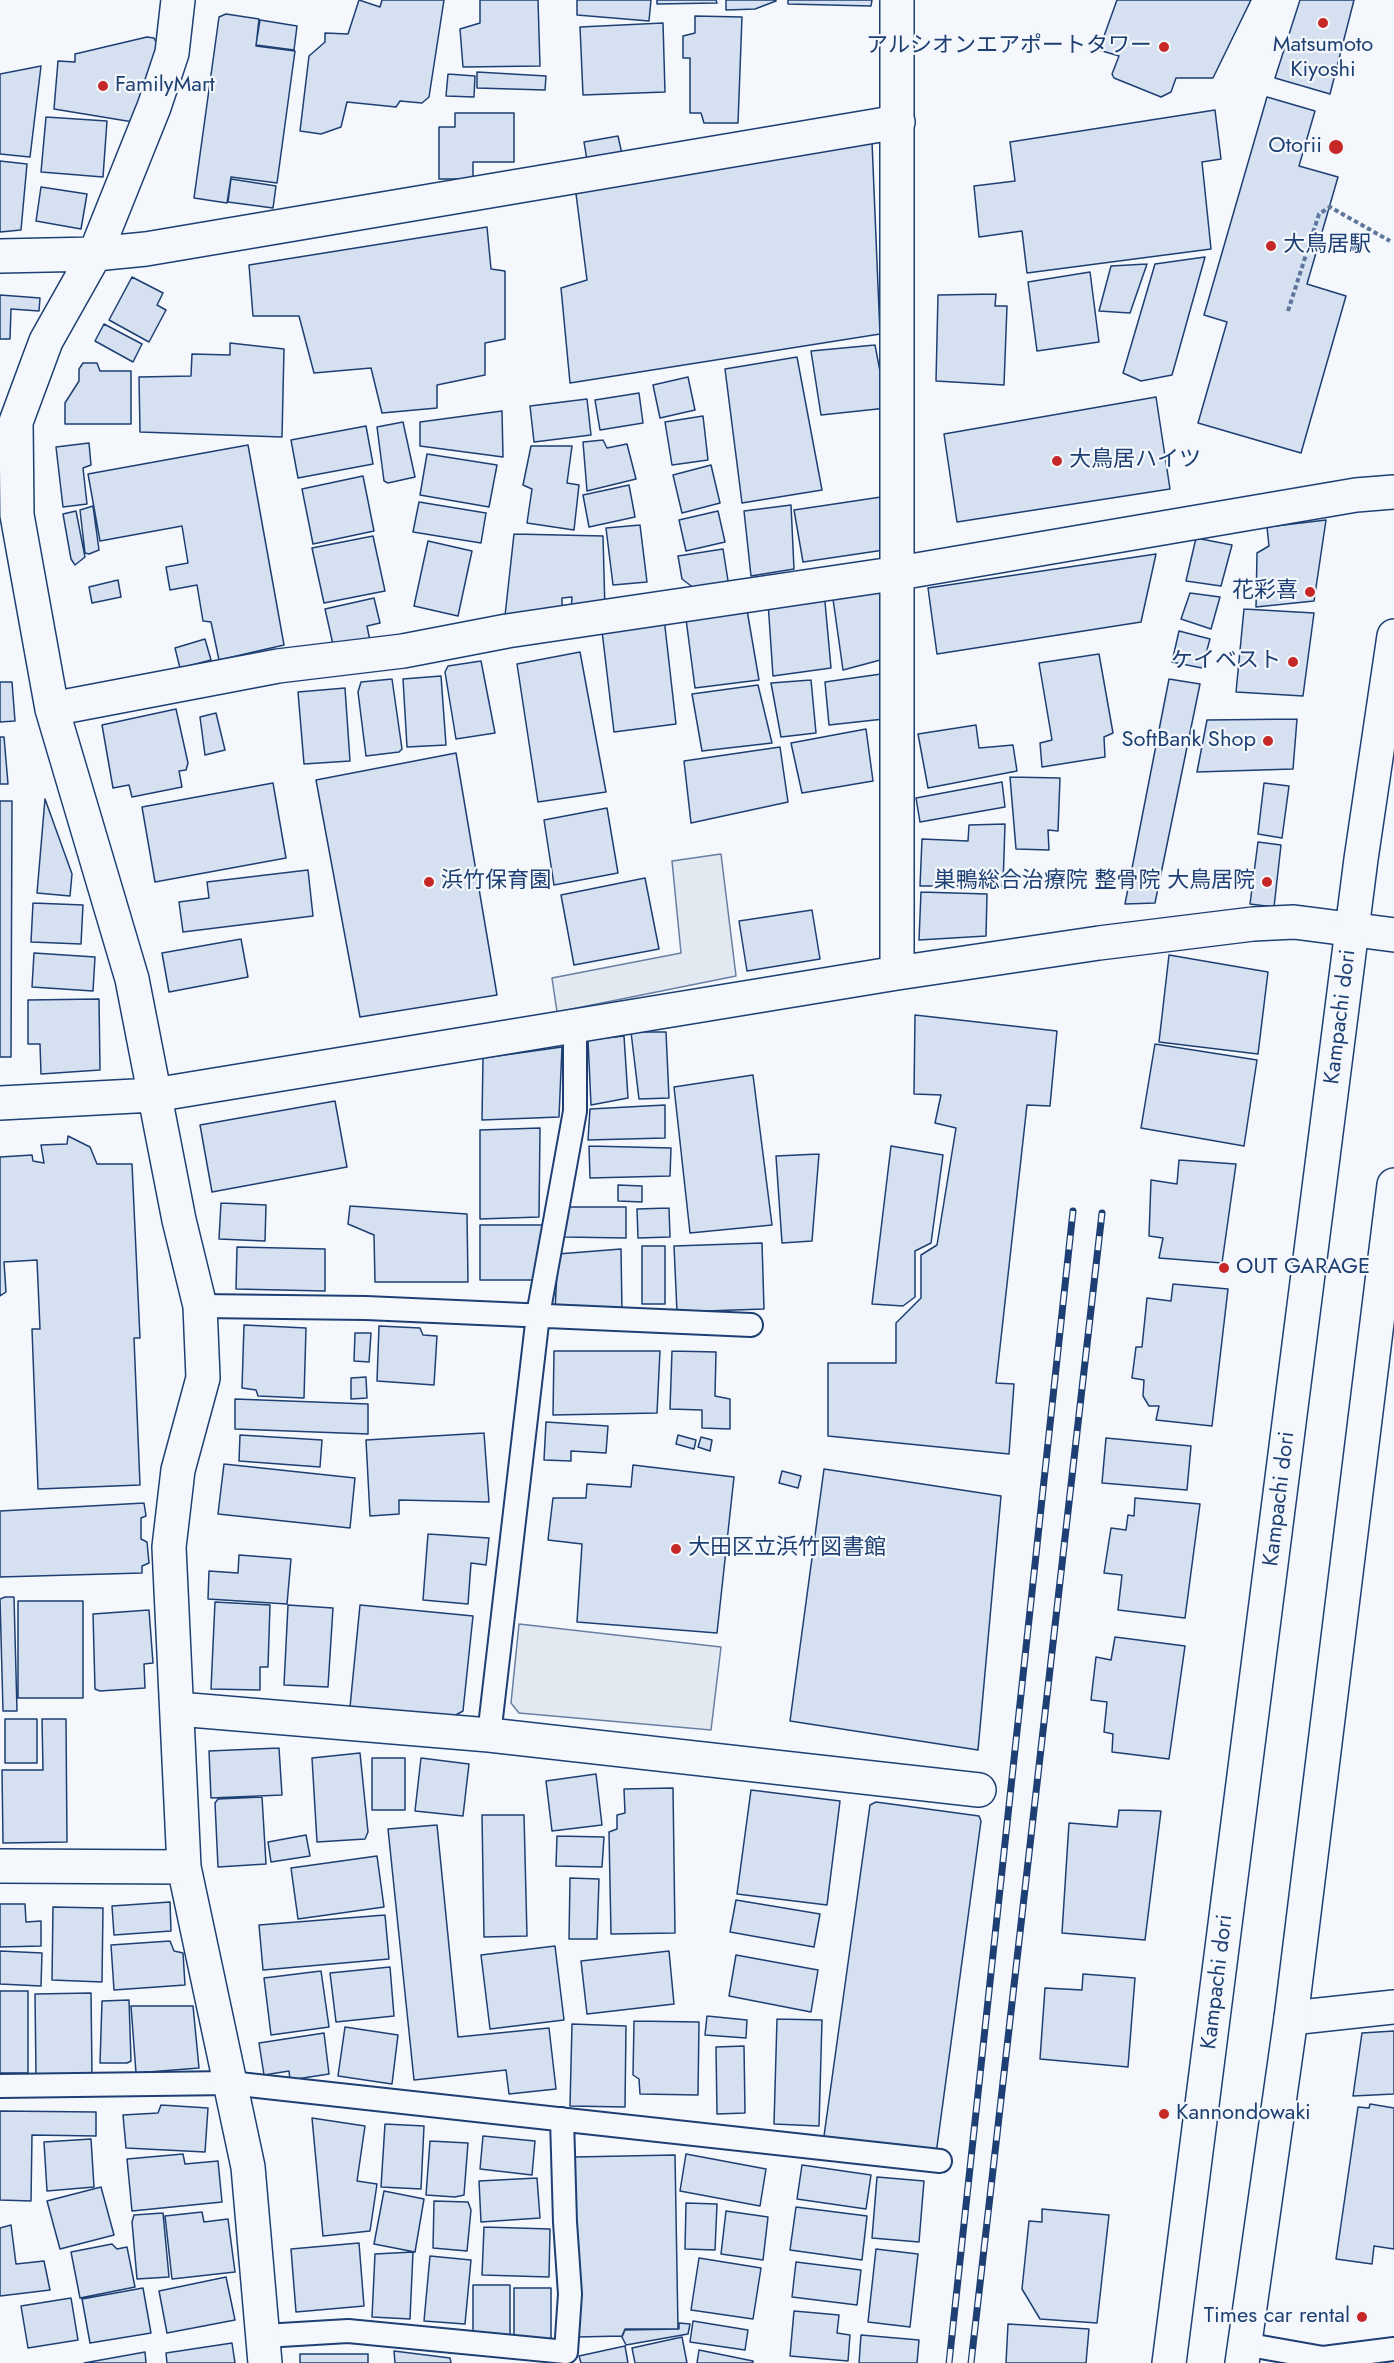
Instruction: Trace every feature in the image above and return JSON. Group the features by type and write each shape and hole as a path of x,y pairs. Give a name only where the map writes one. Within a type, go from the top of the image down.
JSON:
{"street":[{"path":"178,0 169,64 95,254 46,341 16,422 17,515 52,709 132,979 179,1220 201,1306 203,1378 178,1470 169,1547 184,1867 225,2049 248,2168 265,2349"},
{"path":"897,0 899,573 897,973"},
{"path":"0,256 95,254 146,249 898,122"},
{"path":"52,709 278,666 402,651 507,631 899,573 1356,495 1394,492"},
{"name":"Kampachi dori","path":"1169,2363 1375,753 1394,636"},
{"path":"0,1103 154,1095 575,1028 897,973 1100,943 1253,924 1294,922 1394,935"},
{"path":"1243,2354 1383,1359 1393,1202"},
{"path":"178,1709 489,1735 979,1790"},
{"path":"0,1866 184,1867"},
{"path":"1291,2018 1394,2007"}],"lane":[{"path":"489,1735 538,1316 575,1111 575,1028"},
{"path":"201,1306 366,1308 751,1325"},
{"path":"0,2086 230,2083 940,2162"},
{"path":"265,2349 348,2331 566,2352 570,2294 562,2119"},
{"path":"1243,2354 1323,2358 1394,2349"}],"path":[{"path":"1288,311 1318,213 1330,207 1390,241"}],"shaded area":[{"path":"721,854 736,976 557,1012 552,978 681,953 672,861"},
{"path":"519,1624 721,1647 711,1730 519,1713 511,1703"}],"building":[{"path":"359,0 380,7 382,0 444,0 429,97 422,103 400,101 396,107 347,102 341,127 321,134 300,131 309,56 325,42 325,33 348,34"},
{"path":"480,0 538,0 540,66 463,67 460,29 480,23"},
{"path":"577,0 651,0 649,21 577,15"},
{"path":"657,0 716,0 717,3 657,4"},
{"path":"726,0 776,1 755,9 726,10"},
{"path":"788,0 872,0 871,6 788,4"},
{"name":"アルシオンエアポートタワー","path":"1117,0 1251,0 1213,78 1176,78 1171,92 1161,97 1114,78 1112,74 1119,56 1099,50"},
{"path":"1300,0 1354,0 1330,94 1275,78"},
{"path":"226,14 259,19 256,46 295,51 277,183 231,177 227,203 194,198 219,17"},
{"path":"695,16 742,17 738,123 704,123 701,113 690,113 690,58 683,58 683,36 695,33"},
{"path":"260,20 297,26 294,50 256,45"},
{"path":"663,23 665,92 583,95 580,27"},
{"name":"FamilyMart","path":"147,37 154,38 157,44 140,121 133,122 54,109 58,61 75,62 75,54"},
{"path":"41,66 30,157 0,154 0,74"},
{"path":"477,72 546,76 545,90 477,88"},
{"path":"448,74 475,76 474,97 446,96"},
{"name":"大鳥居駅","path":"1267,97 1315,111 1299,166 1338,177 1307,284 1346,296 1301,453 1198,423 1227,322 1204,315"},
{"path":"1215,110 1221,159 1202,162 1211,249 1027,273 1022,231 979,237 974,186 1015,181 1010,142"},
{"path":"455,113 514,113 514,162 473,162 473,179 439,179 439,127 455,127"},
{"path":"46,117 107,121 103,177 41,172"},
{"path":"618,136 622,154 587,160 584,142"},
{"path":"872,142 880,334 570,383 561,288 587,280 575,186"},
{"path":"0,161 27,164 21,230 0,232"},
{"path":"231,179 276,186 273,208 228,202"},
{"path":"41,187 87,194 81,229 36,221"},
{"path":"487,227 491,269 505,271 505,339 485,343 485,375 437,385 437,408 382,413 371,368 314,373 299,316 253,316 249,265"},
{"path":"1205,257 1172,375 1141,381 1123,373 1155,264"},
{"path":"1147,264 1130,313 1099,311 1111,266"},
{"path":"1090,272 1099,342 1037,351 1028,282"},
{"path":"132,277 163,293 157,305 166,310 149,342 109,320"},
{"path":"996,294 995,306 1007,306 1004,385 936,381 938,295"},
{"path":"0,295 40,298 39,311 11,309 10,339 0,339"},
{"path":"104,324 142,344 133,362 95,341"},
{"path":"230,343 284,349 282,437 140,432 139,377 191,376 192,354 230,355"},
{"path":"875,345 887,408 821,415 811,351"},
{"path":"797,357 822,490 742,503 725,369"},
{"path":"83,363 97,363 100,371 131,371 131,424 65,424 65,403 79,381 79,369"},
{"path":"688,377 695,410 660,418 653,385"},
{"path":"639,393 643,423 600,430 595,400"},
{"name":"大鳥居ハイツ","path":"1156,397 1170,489 957,522 944,434"},
{"path":"587,399 591,435 534,442 530,406"},
{"path":"502,411 503,457 420,446 420,422"},
{"path":"703,416 708,460 672,465 665,422"},
{"path":"403,422 415,477 388,483 384,481 377,427"},
{"path":"366,426 373,464 298,478 291,440"},
{"path":"603,440 607,448 627,444 636,479 587,491 583,442"},
{"path":"89,443 91,465 83,468 87,504 63,507 56,447"},
{"path":"248,445 284,645 219,660 211,622 203,621 197,585 170,590 166,567 188,563 182,526 100,541 88,474"},
{"path":"531,446 572,446 567,483 579,485 574,530 527,523 532,489 523,485"},
{"path":"427,454 497,465 489,507 420,495"},
{"path":"711,465 720,503 682,513 673,475"},
{"path":"363,476 374,531 313,544 302,489"},
{"path":"629,485 635,517 589,527 583,495"},
{"path":"881,497 884,550 803,562 794,510"},
{"path":"419,502 486,513 481,543 413,532"},
{"path":"791,505 794,569 751,576 744,511"},
{"path":"93,506 99,550 89,554 85,553 80,510"},
{"path":"76,511 85,557 75,565 71,559 63,514"},
{"path":"718,511 725,542 686,551 679,520"},
{"path":"1326,520 1314,601 1256,607 1257,553 1269,546 1267,527"},
{"path":"640,525 647,582 613,585 606,528"},
{"path":"514,534 603,536 605,611 571,611 572,597 562,598 562,615 504,625"},
{"path":"373,536 385,591 324,603 312,548"},
{"path":"1196,538 1232,545 1221,586 1186,581"},
{"path":"428,541 472,551 458,616 414,606"},
{"path":"723,549 729,587 699,592 682,579 678,556"},
{"path":"1156,554 1141,622 937,654 928,588"},
{"path":"118,580 121,597 92,603 89,587"},
{"path":"880,586 884,659 843,670 832,592"},
{"path":"824,591 831,668 773,676 768,602"},
{"path":"1190,593 1220,597 1211,629 1181,619"},
{"path":"374,598 380,623 367,626 370,641 334,649 325,609"},
{"path":"1244,609 1314,613 1303,696 1236,692"},
{"path":"747,610 759,680 695,688 686,619"},
{"path":"664,618 676,724 614,732 602,631"},
{"path":"1179,631 1210,639 1202,668 1172,662"},
{"path":"205,639 211,660 180,668 175,648"},
{"path":"580,652 606,792 538,802 517,664"},
{"path":"1099,654 1113,733 1104,737 1105,757 1042,767 1040,743 1052,740 1039,663"},
{"path":"481,661 495,733 456,739 445,672 448,666"},
{"path":"881,674 884,719 829,725 825,682"},
{"path":"441,676 446,745 407,747 403,679"},
{"path":"392,679 402,749 399,752 366,756 358,692 361,682"},
{"path":"1169,679 1200,684 1155,903 1125,904"},
{"path":"811,680 816,733 781,737 771,683"},
{"path":"0,682 12,682 15,721 0,722"},
{"path":"758,685 772,743 702,751 692,694"},
{"path":"345,688 350,761 304,764 298,692"},
{"path":"176,709 188,763 186,770 179,771 182,787 132,797 129,785 113,788 102,725"},
{"path":"216,713 225,750 205,755 200,717"},
{"path":"1297,719 1293,769 1197,772 1207,720"},
{"path":"976,725 979,748 1013,745 1017,771 928,788 918,734"},
{"path":"866,729 873,781 802,793 791,743"},
{"path":"0,737 4,737 8,784 0,784"},
{"path":"780,747 788,802 691,823 684,761"},
{"name":"浜竹保育園","path":"456,753 497,995 360,1017 316,780"},
{"path":"1010,777 1060,778 1058,831 1048,830 1049,850 1016,849"},
{"path":"1002,782 1005,807 920,822 916,798"},
{"path":"273,783 286,858 155,882 142,807"},
{"path":"1264,783 1289,786 1282,838 1258,834"},
{"path":"45,799 72,874 70,896 37,893"},
{"path":"0,801 12,801 11,1057 0,1057"},
{"path":"607,808 618,873 554,885 544,820"},
{"path":"1005,824 1003,886 920,886 922,839 968,841 969,825"},
{"path":"1258,842 1281,845 1274,907 1250,904"},
{"path":"308,870 313,916 183,932 179,902 209,898 207,882"},
{"path":"645,878 659,949 574,965 561,895"},
{"path":"921,892 987,894 986,936 919,940"},
{"path":"33,903 83,905 81,944 31,942"},
{"path":"812,910 820,959 747,971 739,921"},
{"path":"241,939 248,977 169,992 162,953"},
{"path":"34,953 95,957 93,991 32,987"},
{"path":"1169,955 1268,972 1258,1054 1159,1042"},
{"path":"99,999 100,1070 41,1074 40,1044 28,1044 28,1000"},
{"path":"915,1015 1057,1031 1050,1106 1027,1105 996,1383 1014,1384 1009,1454 828,1436 828,1363 896,1363 896,1323 921,1298 921,1255 937,1245 956,1128 935,1123 941,1095 914,1094"},
{"path":"631,1032 666,1032 669,1098 639,1099"},
{"path":"624,1036 628,1098 591,1105 588,1040"},
{"path":"1155,1044 1257,1060 1244,1146 1141,1128"},
{"path":"562,1047 559,1117 482,1120 483,1058"},
{"path":"753,1075 772,1225 690,1233 674,1087"},
{"path":"335,1101 347,1167 212,1192 200,1125"},
{"path":"665,1105 665,1138 588,1140 590,1109"},
{"path":"540,1128 539,1217 480,1219 480,1130"},
{"path":"68,1136 90,1147 97,1164 132,1164 140,1338 134,1338 140,1485 38,1489 32,1329 40,1329 37,1260 4,1262 6,1292 0,1296 0,1157 32,1155 33,1161 44,1163 41,1145 67,1144"},
{"path":"589,1146 671,1148 670,1176 590,1178"},
{"path":"891,1146 943,1155 931,1243 915,1251 915,1297 903,1306 872,1304"},
{"path":"819,1154 812,1241 782,1243 776,1156"},
{"path":"1179,1160 1236,1164 1222,1263 1159,1258 1163,1238 1149,1236 1151,1180 1177,1184"},
{"path":"618,1185 642,1186 642,1202 618,1201"},
{"path":"221,1203 266,1205 265,1241 219,1239"},
{"path":"350,1206 467,1214 468,1282 375,1282 374,1235 348,1224"},
{"path":"564,1207 626,1207 626,1238 564,1237"},
{"path":"669,1208 670,1237 638,1238 637,1209"},
{"path":"480,1225 543,1225 540,1280 480,1280"},
{"path":"762,1243 764,1309 677,1312 674,1246"},
{"path":"642,1246 665,1246 665,1304 642,1304"},
{"path":"237,1247 325,1249 325,1291 236,1289"},
{"path":"621,1249 622,1312 555,1310 558,1254"},
{"path":"1173,1284 1228,1289 1212,1426 1156,1420 1159,1406 1149,1406 1143,1396 1144,1380 1132,1378 1136,1347 1142,1347 1147,1298 1171,1301"},
{"path":"244,1325 306,1328 304,1398 258,1396 256,1390 242,1388"},
{"path":"379,1326 420,1328 423,1335 437,1336 434,1385 377,1381"},
{"path":"355,1333 371,1333 369,1362 354,1361"},
{"path":"554,1351 660,1351 657,1413 553,1415"},
{"path":"672,1351 716,1352 715,1396 730,1399 730,1429 702,1428 702,1410 670,1409"},
{"path":"366,1377 367,1398 351,1399 351,1378"},
{"path":"235,1399 368,1404 368,1434 235,1429"},
{"path":"546,1422 608,1426 606,1453 571,1451 571,1461 544,1460"},
{"path":"484,1433 489,1502 399,1500 399,1514 370,1516 366,1440"},
{"path":"240,1435 322,1440 320,1467 239,1461"},
{"path":"678,1435 696,1440 694,1449 676,1444"},
{"path":"701,1437 712,1440 710,1451 698,1447"},
{"path":"1106,1438 1191,1446 1187,1490 1102,1483"},
{"path":"224,1464 355,1478 350,1528 218,1514"},
{"path":"633,1465 734,1477 717,1633 577,1622 582,1544 548,1540 553,1498 586,1498 587,1484 631,1487"},
{"path":"824,1469 1001,1496 978,1750 790,1721"},
{"path":"782,1471 801,1476 798,1488 779,1483"},
{"path":"1135,1498 1200,1504 1185,1618 1118,1610 1122,1575 1104,1573 1111,1528 1126,1530 1128,1515 1134,1516"},
{"path":"144,1503 146,1516 141,1518 141,1539 147,1542 149,1563 142,1566 142,1573 0,1577 0,1511"},
{"path":"428,1534 489,1538 486,1565 471,1563 468,1604 423,1600"},
{"path":"239,1555 291,1559 287,1604 208,1599 209,1571 238,1573"},
{"path":"14,1597 17,1711 3,1711 0,1599"},
{"path":"18,1601 83,1601 83,1698 18,1698"},
{"path":"215,1602 270,1605 268,1667 260,1667 260,1690 211,1689"},
{"path":"288,1605 333,1608 328,1687 284,1685"},
{"path":"360,1605 473,1616 463,1711 454,1716 350,1707"},
{"path":"149,1610 153,1663 144,1664 145,1688 100,1691 95,1689 93,1614"},
{"path":"1115,1637 1185,1646 1169,1759 1112,1752 1113,1734 1104,1732 1107,1702 1091,1700 1096,1657 1111,1660"},
{"path":"5,1719 37,1719 37,1763 5,1763"},
{"path":"42,1719 66,1719 67,1842 3,1843 2,1770 43,1770"},
{"path":"279,1748 282,1795 211,1798 209,1751"},
{"path":"360,1753 368,1832 365,1839 317,1842 312,1758"},
{"path":"372,1758 405,1758 405,1810 372,1810"},
{"path":"421,1758 469,1764 463,1816 415,1811"},
{"path":"596,1774 602,1825 552,1831 546,1781"},
{"path":"673,1788 675,1933 611,1934 609,1832 617,1829 617,1815 625,1813 624,1789"},
{"path":"751,1790 840,1801 827,1905 737,1894"},
{"path":"262,1797 266,1864 218,1867 215,1803 218,1799"},
{"path":"876,1802 979,1816 981,1821 936,2154 828,2142 824,2136 870,1805"},
{"path":"1119,1810 1161,1811 1145,1940 1062,1933 1069,1823 1117,1827"},
{"path":"482,1815 524,1815 527,1936 484,1937"},
{"path":"437,1825 458,2037 549,2028 556,2089 509,2094 506,2070 414,2080 388,1829"},
{"path":"306,1835 310,1856 271,1862 268,1842"},
{"path":"557,1836 604,1837 602,1867 556,1866"},
{"path":"377,1856 384,1907 298,1919 291,1868"},
{"path":"570,1878 599,1879 597,1939 569,1939"},
{"path":"736,1900 820,1914 814,1947 730,1932"},
{"path":"170,1902 171,1931 114,1935 112,1906"},
{"path":"0,1904 25,1904 26,1922 41,1921 41,1946 0,1947"},
{"path":"53,1907 103,1908 102,1982 52,1980"},
{"path":"385,1915 389,1959 263,1970 259,1925"},
{"path":"170,1941 174,1951 183,1953 185,1985 114,1990 111,1945"},
{"path":"555,1946 564,2020 490,2029 481,1955"},
{"path":"0,1951 42,1953 41,1986 0,1984"},
{"path":"669,1951 674,2004 587,2014 581,1961"},
{"path":"736,1955 818,1970 811,2012 729,1996"},
{"path":"390,1967 394,2016 336,2022 330,1973"},
{"path":"321,1971 329,2027 271,2035 264,1978"},
{"path":"1083,1974 1135,1978 1128,2067 1040,2059 1045,1988 1082,1990"},
{"path":"0,1991 28,1991 28,2073 0,2073"},
{"path":"91,1993 92,2075 36,2075 35,1994"},
{"path":"129,2000 131,2061 100,2063 102,2001"},
{"path":"131,2006 193,2006 199,2068 136,2073"},
{"path":"707,2016 747,2020 746,2038 705,2035"},
{"path":"777,2019 822,2020 819,2126 774,2124"},
{"path":"634,2021 699,2022 698,2095 640,2094 639,2079 633,2075"},
{"path":"572,2024 626,2026 625,2107 570,2106"},
{"path":"345,2027 398,2035 392,2084 338,2076"},
{"path":"1394,2031 1394,2094 1353,2096 1362,2033"},
{"path":"324,2033 329,2074 290,2080 289,2071 264,2075 259,2043"},
{"path":"744,2046 745,2113 717,2114 716,2047"},
{"path":"1370,2104 1394,2108 1394,2249 1374,2246 1372,2264 1336,2259 1358,2107 1369,2108"},
{"path":"161,2105 208,2108 205,2152 126,2148 123,2115 158,2113"},
{"path":"0,2111 96,2112 96,2136 32,2135 31,2201 0,2200"},
{"path":"312,2118 365,2126 357,2181 377,2184 370,2231 323,2236"},
{"path":"385,2124 424,2126 421,2189 381,2187"},
{"path":"483,2136 535,2141 532,2175 480,2169"},
{"path":"91,2139 94,2187 47,2191 44,2142"},
{"path":"430,2141 468,2143 464,2195 455,2197 426,2195"},
{"path":"183,2154 185,2164 218,2161 222,2202 132,2211 127,2159"},
{"path":"686,2154 766,2169 760,2206 680,2191"},
{"path":"675,2155 678,2329 625,2329 622,2336 577,2337 574,2157"},
{"path":"802,2165 871,2175 866,2209 797,2199"},
{"path":"877,2177 924,2181 919,2242 872,2238"},
{"path":"537,2178 540,2218 481,2222 479,2181"},
{"path":"101,2187 114,2235 60,2249 47,2201"},
{"path":"384,2191 424,2199 415,2252 374,2244"},
{"path":"434,2201 468,2202 471,2210 467,2251 433,2248"},
{"path":"686,2203 717,2204 715,2250 685,2249"},
{"path":"796,2207 867,2216 862,2260 790,2250"},
{"path":"1042,2209 1109,2215 1097,2323 1040,2319 1022,2289 1029,2221 1042,2222"},
{"path":"726,2211 768,2217 763,2260 721,2254"},
{"path":"202,2212 204,2222 228,2219 235,2272 172,2279 165,2216"},
{"path":"163,2213 169,2277 137,2279 132,2222 134,2215"},
{"path":"11,2225 16,2264 44,2261 50,2290 0,2296 0,2228"},
{"path":"484,2227 550,2229 549,2277 482,2275"},
{"path":"359,2243 364,2306 296,2312 291,2249"},
{"path":"112,2244 117,2249 127,2247 135,2287 80,2298 71,2252"},
{"path":"876,2249 918,2254 910,2327 868,2322"},
{"path":"413,2252 410,2319 372,2317 375,2254"},
{"path":"430,2256 471,2260 465,2324 424,2321"},
{"path":"699,2258 761,2268 753,2319 691,2310"},
{"path":"796,2262 861,2270 857,2305 792,2297"},
{"path":"226,2277 235,2320 167,2333 159,2291"},
{"path":"473,2285 510,2285 510,2338 473,2338"},
{"path":"143,2288 151,2333 90,2343 82,2299"},
{"path":"514,2288 551,2288 551,2345 514,2345"},
{"path":"71,2298 78,2340 28,2348 21,2306"},
{"path":"794,2311 839,2315 837,2333 850,2335 848,2361 790,2356"},
{"path":"693,2321 748,2330 745,2350 690,2342"},
{"path":"679,2323 690,2324 688,2334 626,2345 622,2337 625,2330 679,2329"},
{"path":"1008,2324 1089,2329 1086,2363 1006,2363"},
{"path":"861,2335 919,2340 917,2363 859,2363"},
{"path":"682,2337 687,2363 635,2363 632,2348"},
{"path":"232,2343 235,2363 167,2363 166,2353"},
{"path":"625,2346 628,2363 581,2363 579,2356"},
{"path":"699,2350 753,2361 753,2363 697,2363"},
{"path":"394,2351 450,2358 451,2363 395,2363"},
{"path":"145,2352 146,2363 84,2363"},
{"path":"300,2354 368,2354 368,2363 300,2363"}],"railway":[{"path":"949,2363 1073,1211"},
{"path":"971,2363 1102,1213"}],"place":[{"name":"Matsumoto Kiyoshi","path":"1323,23"},
{"name":"アルシオンエアポートタワー","path":"1164,47"},
{"name":"FamilyMart","path":"103,86"},
{"name":"Otorii","path":"1336,147"},
{"name":"大鳥居駅","path":"1271,246"},
{"name":"大鳥居ハイツ","path":"1057,461"},
{"name":"花彩喜","path":"1310,592"},
{"name":"ケイベスト","path":"1293,662"},
{"name":"SoftBank Shop","path":"1268,741"},
{"name":"浜竹保育園","path":"429,882"},
{"name":"巣鴨総合治療院 整骨院 大鳥居院","path":"1267,882"},
{"name":"OUT GARAGE","path":"1224,1268"},
{"name":"大田区立浜竹図書館","path":"676,1549"},
{"name":"Kannondowaki","path":"1164,2114"},
{"name":"Times car rental","path":"1362,2317"}]}
